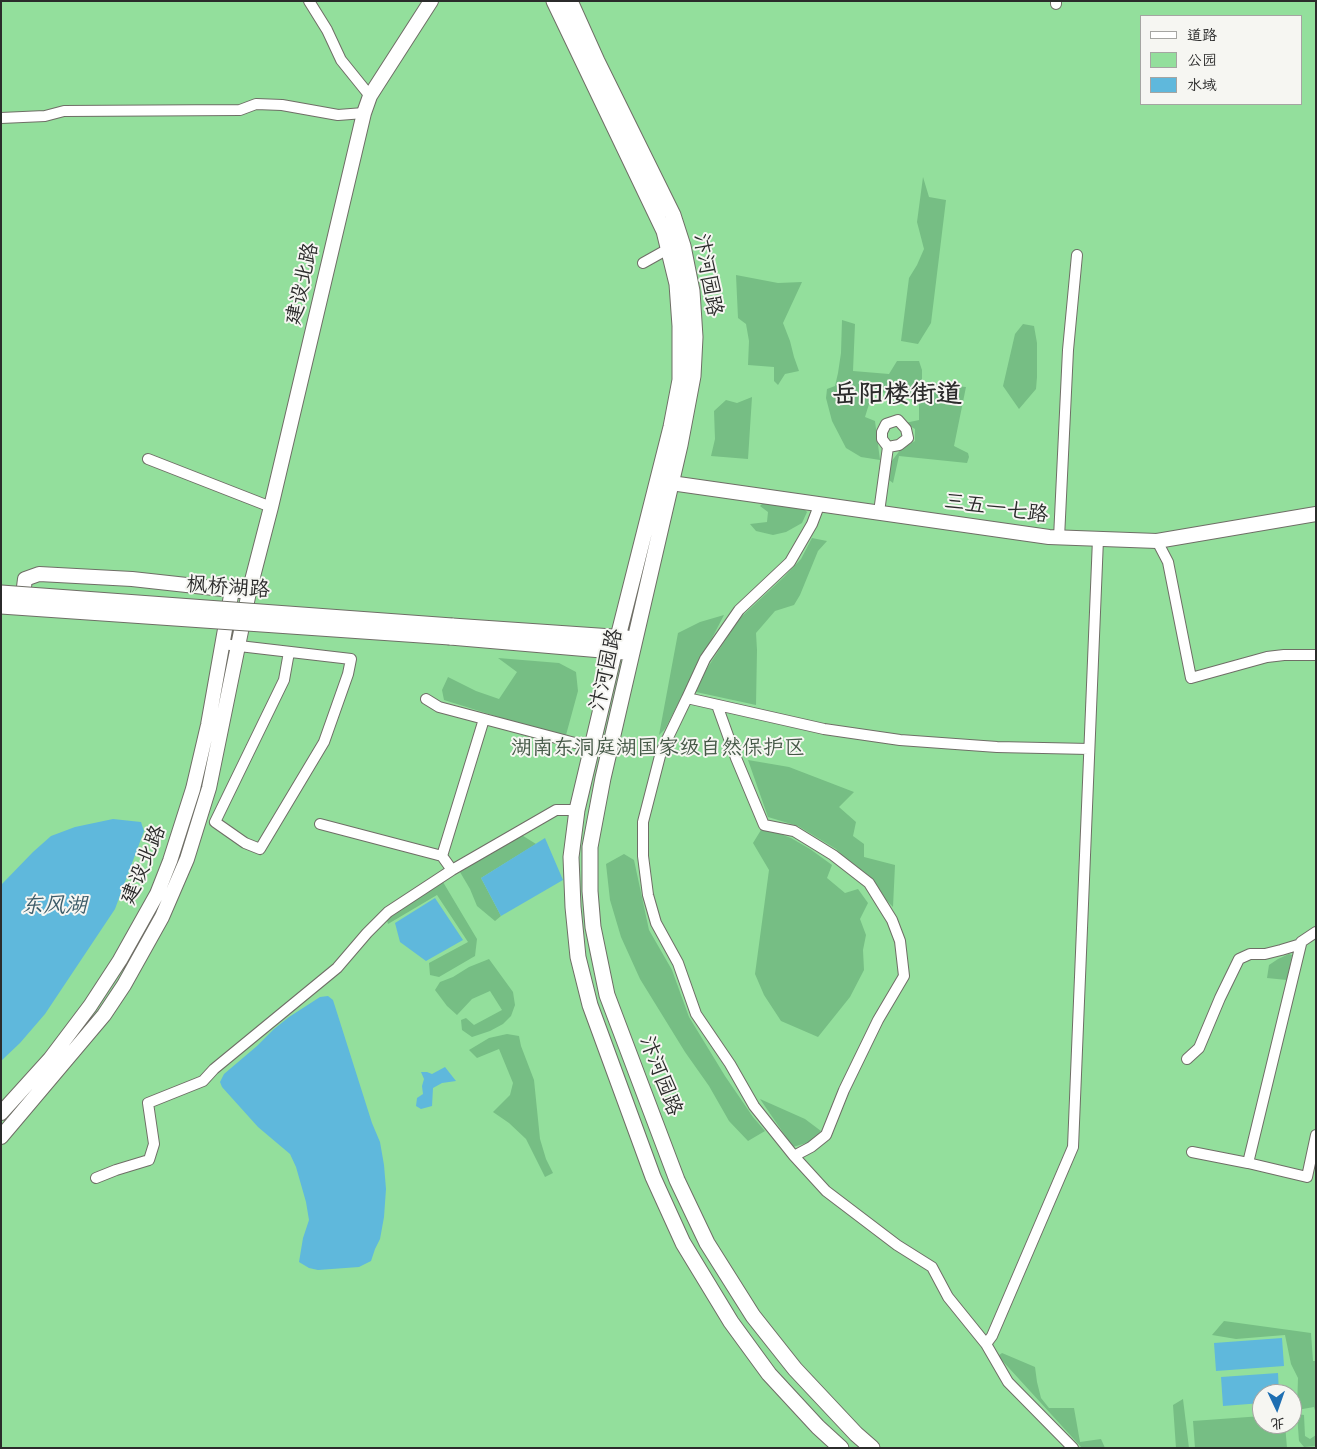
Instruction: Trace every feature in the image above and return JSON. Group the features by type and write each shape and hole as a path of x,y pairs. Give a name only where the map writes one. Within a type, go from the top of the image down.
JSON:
{"main road":[{"name":"建设北路","path":"1,1136 104,1015 124,985 162,917 187,859 209,788 249,592 271,508 364,113 370,96 431,1"},
{"name":"汴河园路","path":"554,1 664,231 677,284 680,326 680,380 671,427 616,644 577,810 571,857 578,957 590,1005 653,1177 683,1243 732,1322 769,1374 840,1448"},
{"name":"汴河园路","path":"570,1 597,61 673,215 685,255 692,291 695,337 693,376 671,483 590,847 590,891 593,927 607,995 676,1180 707,1243 753,1316 795,1369 856,1434 872,1448"},
{"name":"三五一七路","path":"671,483 820,503 1049,538 1157,541 1316,514"},
{"path":"644,532 645,540 652,542 659,536"},
{"path":"24,594 25,579 38,574 132,579 249,592"},
{"name":"建设北路","path":"1,1114 50,1059 90,1006 120,960 157,894 193,790 208,725 232,590"},
{"name":"枫桥湖路","path":"1,592 451,632"},
{"name":"枫桥湖路","path":"1,606 451,632"},
{"path":"451,632 634,645"}],"street":[{"path":"309,1 327,30 342,60 370,96"},
{"path":"1,118 45,116 64,111 240,110 256,104 282,105 338,115 364,113"},
{"path":"643,263 668,249"},
{"path":"1058,538 1068,350 1077,255"},
{"path":"879,512 888,447"},
{"path":"148,458 271,508"},
{"path":"820,503 812,524 790,562 738,610 705,659 661,752 643,822 643,856 648,895 656,923 678,963 696,1014 730,1064 754,1106 794,1156 826,1191 897,1245 932,1267 948,1297 986,1344 1008,1382 1073,1448"},
{"path":"986,1344 992,1336 1073,1147 1098,539"},
{"path":"1157,541 1168,562 1191,678 1267,657 1316,654"},
{"path":"222,644 351,659 348,674 324,742 260,849 245,843 214,822 284,680 289,652"},
{"path":"687,698 824,729 900,740 997,747 1090,749"},
{"path":"426,699 439,707 575,743"},
{"path":"717,705 736,758 764,825 794,831 833,855 869,883 892,920 900,941 904,976 878,1020 844,1090 826,1135 811,1147 794,1156"},
{"path":"442,856 484,719"},
{"path":"96,1178 149,1160 154,1144 148,1103 203,1080 337,968 388,912 452,870 556,810 577,810"},
{"path":"320,824 442,856 452,870"},
{"path":"1187,1059 1199,1048 1239,959 1250,954 1265,954 1300,944 1316,932"},
{"path":"1248,1163 1300,944"},
{"path":"1192,1152 1306,1177 1316,1135"}],"green space":[{"name":"湖南东洞庭湖国家级自然保护区","path":"1,1 1316,1 1316,1448 1,1448"},
{"path":"923,177 929,197 946,200 931,323 918,344 901,341 909,278 924,249 917,222"},
{"path":"736,275 778,283 802,282 783,323 799,371 785,374 778,385 774,381 774,367 748,365 749,341 746,324 738,318"},
{"path":"842,320 855,324 853,371 889,374 897,361 919,361 922,370 922,383 966,387 954,446 968,453 967,463 899,456 893,483 889,480 891,462 901,449 915,441 915,429 905,423 919,420 919,398 873,391 865,417 875,421 880,460 861,457 846,448 832,421 826,398 827,389 835,386 838,373"},
{"path":"1023,324 1034,326 1037,343 1037,377 1036,389 1019,409 1003,386 1015,334"},
{"path":"752,397 748,459 711,456 715,439 714,411 726,400 737,403"},
{"path":"764,502 784,505 807,512 802,523 786,532 773,535 756,531 750,524 767,522 768,512 760,506"},
{"path":"812,538 827,541 818,551 800,595 794,605 775,611 756,633 756,705 696,692 706,670 739,619 801,559"},
{"path":"724,615 665,729 659,735 678,633 700,622"},
{"path":"498,658 559,663 576,672 578,691 566,735 521,724 444,700 442,690 448,677 476,691 499,699 517,672"},
{"path":"748,760 789,767 854,792 839,807 856,822 853,836 864,844 864,857 895,865 893,907 836,849 798,826 768,817"},
{"path":"761,830 775,832 791,838 810,849 832,865 827,878 845,893 858,889 868,903 860,919 866,935 863,950 864,970 850,997 818,1037 781,1021 764,995 755,974 769,870 753,843"},
{"path":"520,834 536,844 481,878 501,916 495,921 477,906 460,872"},
{"path":"624,854 634,860 649,930 672,970 689,1017 725,1076 765,1131 748,1141 729,1121 709,1086 685,1052 640,979 621,937 610,900 606,864"},
{"path":"443,882 477,939 475,956 439,977 430,975 429,963 468,942 437,895 388,924 386,917"},
{"path":"1289,954 1292,955 1287,980 1267,978 1269,965"},
{"path":"489,959 513,992 515,1005 511,1016 503,1024 472,1037 462,1030 461,1020 466,1018 474,1025 502,1010 490,991 472,999 457,1015 447,1006 435,990 440,982"},
{"path":"507,1034 519,1036 534,1080 540,1139 546,1159 553,1173 545,1177 526,1139 509,1123 493,1112 510,1095 513,1083 499,1049 477,1058 469,1050 489,1038"},
{"path":"760,1099 805,1119 821,1131 813,1141 793,1147"},
{"path":"1224,1321 1311,1333 1313,1361 1316,1361 1316,1414 1314,1407 1302,1409 1302,1384 1298,1384 1298,1378 1291,1364 1285,1335 1236,1339 1212,1335"},
{"path":"1002,1353 1035,1367 1041,1398 1049,1408 1074,1408 1080,1442 1101,1439 1105,1448 1082,1448 998,1356"},
{"path":"1183,1399 1189,1448 1176,1448 1173,1405"},
{"path":"1302,1415 1304,1415 1305,1436 1310,1439 1316,1435 1316,1446 1304,1447 1299,1441 1298,1434 1302,1434"},
{"path":"1252,1417 1252,1434 1286,1434 1287,1448 1195,1448 1193,1421"}],"water":[{"name":"东风湖","path":"113,819 141,822 144,831 115,909 45,1014 20,1043 1,1061 1,885 51,836 75,827"},
{"path":"545,838 563,880 501,916 481,878"},
{"path":"435,898 463,940 426,961 400,942 395,923"},
{"path":"328,996 333,1000 372,1123 380,1142 386,1189 380,1239 371,1261 359,1267 318,1270 309,1268 299,1262 303,1238 309,1220 296,1167 290,1154 258,1127 222,1087 220,1082 224,1074 289,1017 320,997"},
{"path":"445,1067 456,1081 442,1083 433,1088 432,1106 421,1109 416,1106 417,1098 423,1094 422,1086 424,1079 421,1072 432,1074"},
{"path":"1282,1338 1284,1366 1216,1371 1214,1343"},
{"path":"1278,1373 1279,1384 1252,1384 1252,1404 1223,1406 1221,1377"}],"district":[{"name":"岳阳楼街道","path":"897,395"}]}
